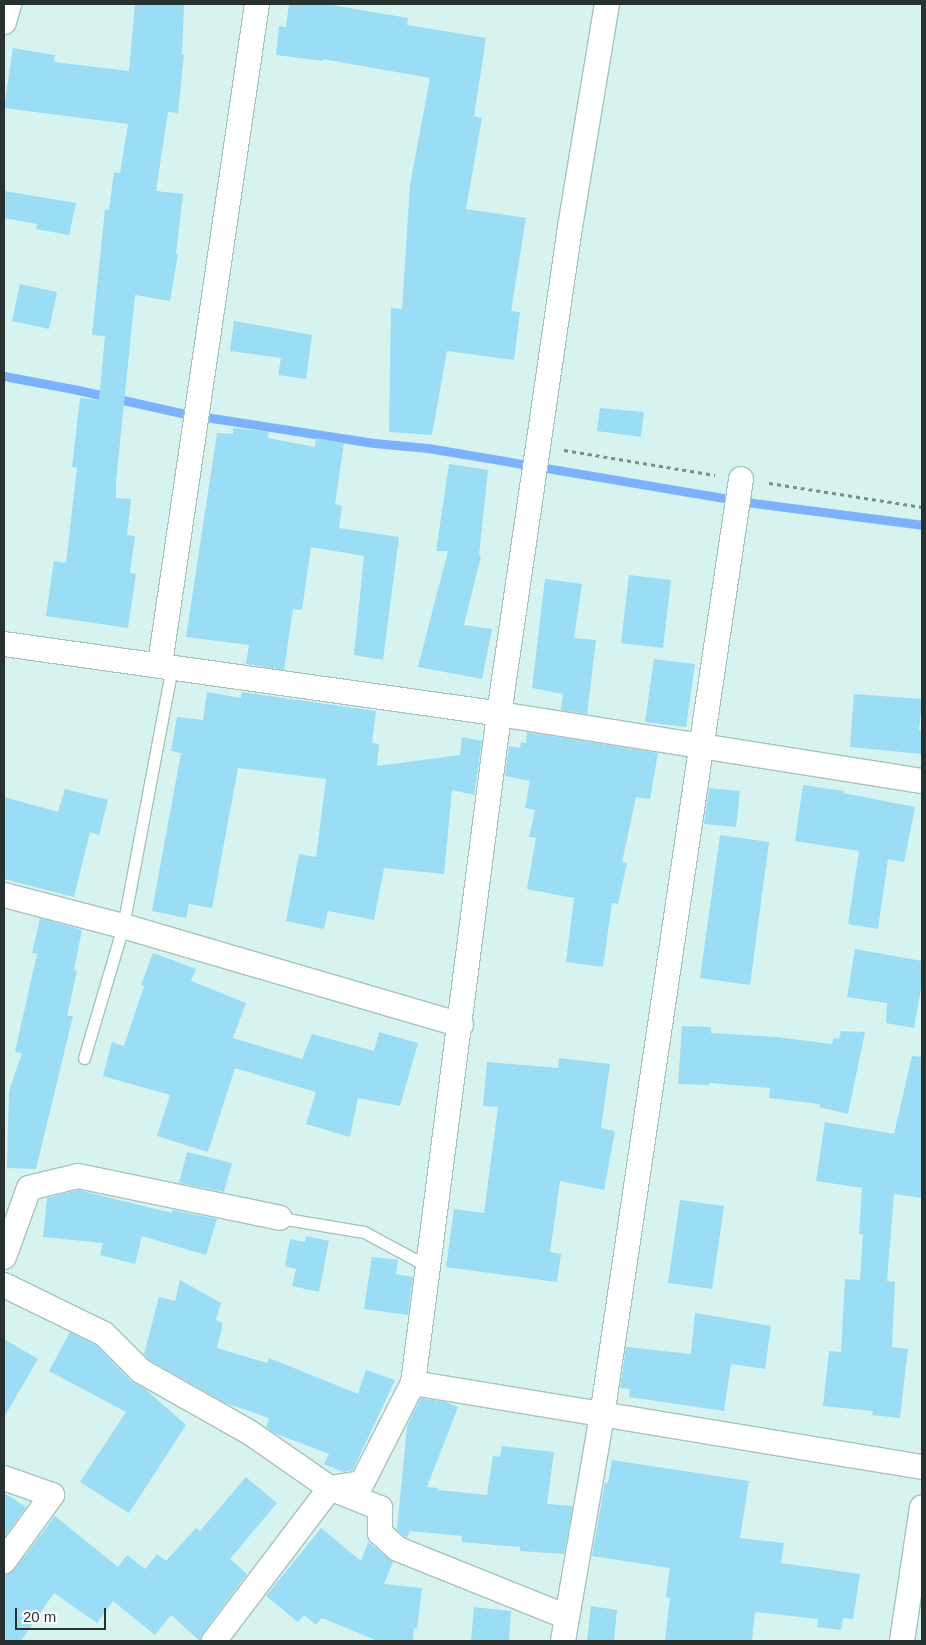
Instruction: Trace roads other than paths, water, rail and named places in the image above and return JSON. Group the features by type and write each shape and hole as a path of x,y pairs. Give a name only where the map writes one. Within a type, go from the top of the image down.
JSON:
{"street":[{"path":"4,22 9,4"},
{"path":"166,665 257,4"},
{"path":"214,1641 330,1488 362,1483 414,1383 461,1025 499,714 569,236 607,4"},
{"path":"563,1641 602,1416 741,479"},
{"path":"4,644 166,665 499,714 922,781"},
{"path":"4,895 123,926 461,1025"},
{"path":"4,1257 29,1188 78,1176 280,1218"},
{"path":"4,1285 104,1334 141,1371 250,1432 330,1488 380,1508 380,1532 398,1549 566,1618"},
{"path":"414,1383 602,1416 922,1467"},
{"path":"4,1478 52,1495 4,1561"},
{"path":"902,1641 922,1507"}],"lane":[{"path":"84,1058 123,926 166,665"},
{"path":"280,1218 364,1232 429,1267"}],"waterway":[{"path":"4,376 186,414 374,443 428,448 746,502 922,525"}]}
